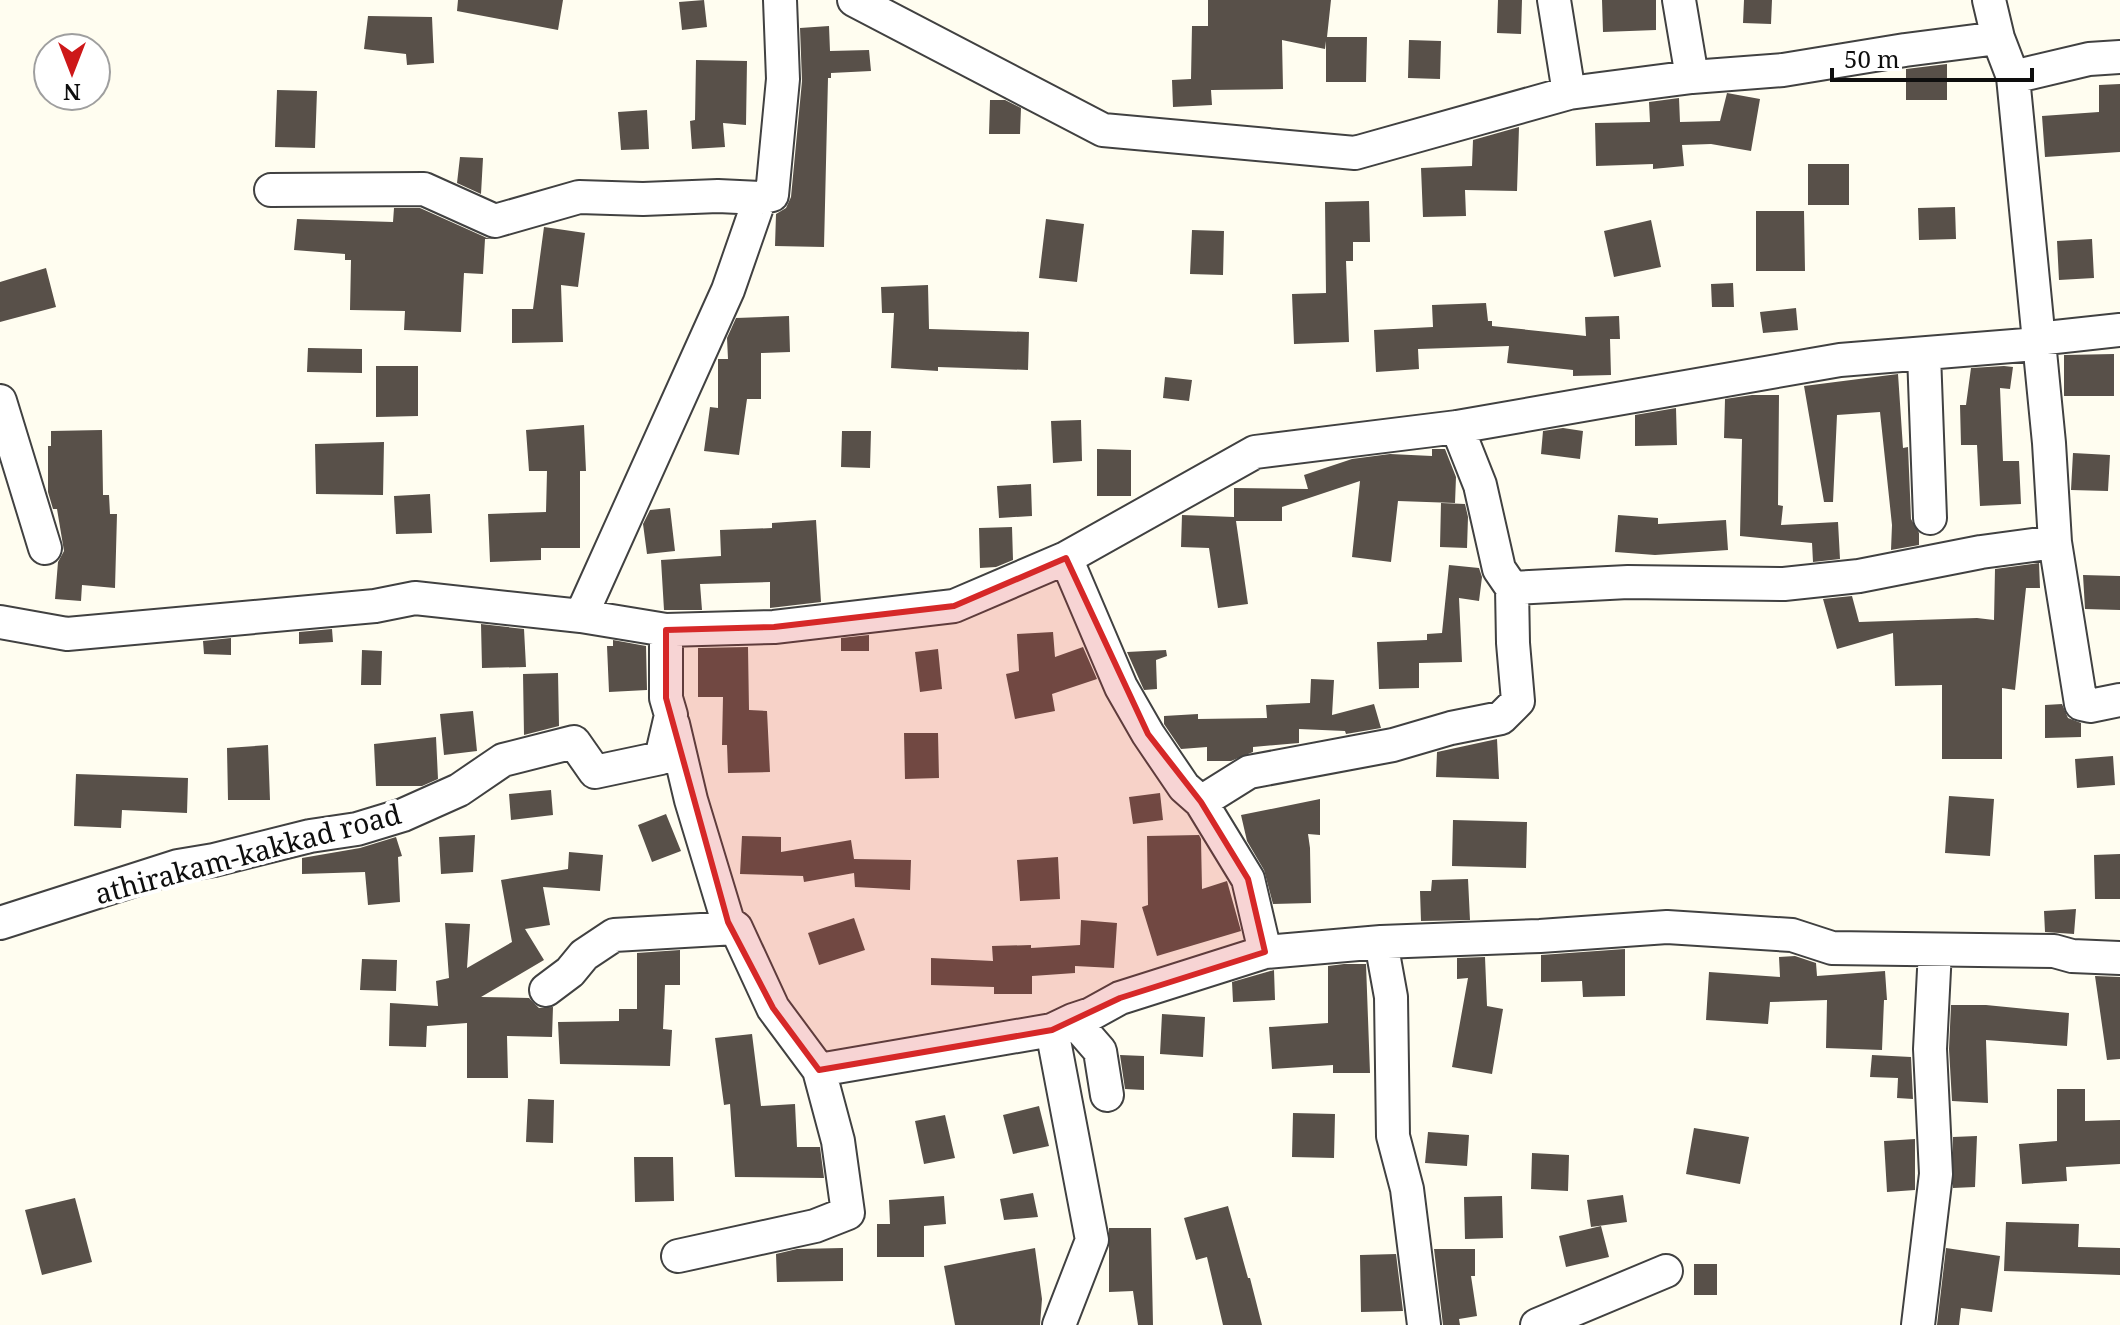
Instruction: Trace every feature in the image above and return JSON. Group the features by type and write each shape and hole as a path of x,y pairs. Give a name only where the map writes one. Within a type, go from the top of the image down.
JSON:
{"street":[{"path":"271,190 424,189 495,221 579,197 760,198 772,195 783,79 780,0"},
{"path":"854,0 1103,130 1355,153 1569,93 1692,77 1783,70 1998,38"},
{"path":"1554,0 1569,93"},
{"path":"1679,0 1692,77"},
{"path":"1989,0 1998,38 2013,77 2049,443 2055,542 2081,704 2090,706 2120,700"},
{"path":"2013,77 2089,59 2120,57"},
{"path":"581,616 728,290 760,198"},
{"path":"0,622 67,634 375,606 415,598 581,616 666,630 774,627 954,606 1066,558 1255,452 1457,427 1840,360 2037,342 2120,330"},
{"path":"1924,354 1930,518"},
{"path":"0,401 45,548"},
{"path":"1201,802 1249,772 1393,745 1451,728 1501,718 1518,701 1512,588 1499,569 1480,485 1457,427"},
{"path":"1512,588 1628,582 1784,584 1859,576 1981,552 2055,542"},
{"path":"1066,558 1121,687 1148,734 1184,787 1201,802 1248,879 1265,952"},
{"name":"athirakam-kakkad road","path":"0,923 178,866 310,836 357,829 403,815 459,790 503,760 574,742 595,772 661,758 671,715 666,698 666,630"},
{"path":"671,715 691,800 728,922 736,928 773,1008 819,1070 838,1141 848,1213 815,1226 678,1256"},
{"path":"819,1070 1062,1025 1120,998 1265,952 1381,942 1667,927 1792,935 1832,948 2054,951 2072,956 2120,958"},
{"path":"546,990 570,972 584,955 614,935 736,928"},
{"path":"1381,942 1391,997 1393,1136 1407,1189 1424,1325"},
{"path":"1918,1325 1936,1174 1930,1049 1935,950"},
{"path":"1062,1025 1100,1051 1107,1095"},
{"path":"1059,1325 1092,1240 1062,1025"},
{"path":"1537,1325 1666,1271"}],"highlighted area":[{"path":"1066,558 1148,734 1201,802 1248,879 1265,952 1120,998 1052,1030 819,1070 773,1008 728,922 666,698 666,630 774,627 954,606"}],"building":[{"path":"458,0 563,0 558,30 457,11"},
{"path":"704,0 707,27 682,30 679,2"},
{"path":"1208,0 1331,0 1327,37 1367,37 1366,82 1326,82 1326,41 1325,49 1282,40 1283,89 1211,90 1212,105 1173,107 1172,80 1191,79 1192,26 1208,26"},
{"path":"1498,0 1522,0 1521,34 1497,33"},
{"path":"1602,0 1656,0 1656,30 1603,32"},
{"path":"1744,0 1772,0 1771,24 1743,23"},
{"path":"368,16 432,17 434,63 407,65 406,54 364,49"},
{"path":"829,26 830,51 869,50 871,71 831,73 831,78 828,78 824,247 775,246 776,214 786,208 791,197 802,81 800,28"},
{"path":"1409,40 1441,41 1440,79 1408,78"},
{"path":"696,60 747,61 746,125 723,123 725,147 692,149 690,121 695,120"},
{"path":"1947,64 1947,100 1906,100 1906,69"},
{"path":"2120,84 2120,152 2045,157 2042,116 2099,112 2099,85"},
{"path":"277,90 317,91 315,148 275,147"},
{"path":"1727,93 1760,99 1751,151 1711,144 1682,145 1684,166 1653,169 1653,164 1596,166 1595,123 1650,122 1649,102 1679,98 1680,122 1720,121"},
{"path":"990,100 1005,100 1021,108 1020,134 989,134"},
{"path":"647,110 649,149 621,150 618,112"},
{"path":"1519,127 1517,191 1465,190 1466,216 1423,217 1421,168 1472,166 1473,140"},
{"path":"460,157 483,158 481,194 457,183"},
{"path":"1808,164 1849,164 1849,205 1808,205"},
{"path":"1369,201 1370,242 1353,242 1353,261 1346,261 1349,342 1294,344 1292,294 1326,293 1325,202"},
{"path":"1955,207 1956,239 1919,240 1918,208"},
{"path":"394,208 420,208 494,239 485,239 483,274 464,273 461,332 404,330 405,311 350,310 351,260 345,260 345,254 294,250 297,219 393,222"},
{"path":"1756,211 1804,211 1805,271 1756,271"},
{"path":"1046,219 1084,224 1077,282 1039,278"},
{"path":"1651,220 1661,267 1614,277 1604,231"},
{"path":"544,227 585,233 578,287 561,285 563,342 512,343 512,309 533,309"},
{"path":"1192,230 1224,231 1223,275 1190,274"},
{"path":"2092,239 2094,278 2059,280 2057,241"},
{"path":"46,268 56,307 0,322 0,282"},
{"path":"1733,283 1734,307 1712,307 1711,284"},
{"path":"928,285 929,329 1029,332 1028,370 891,368 894,313 882,313 881,287"},
{"path":"1486,303 1488,321 1492,321 1492,326 1586,336 1585,317 1619,316 1620,339 1610,339 1611,375 1573,376 1573,370 1507,363 1509,346 1418,349 1419,369 1376,372 1374,330 1433,327 1432,305"},
{"path":"1796,308 1798,330 1763,333 1760,312"},
{"path":"789,316 790,352 761,353 761,399 747,399 739,455 704,451 710,407 718,408 718,359 728,359 727,338 736,318"},
{"path":"308,348 362,349 362,373 307,372"},
{"path":"2114,354 2114,396 2064,396 2064,355"},
{"path":"376,366 418,366 418,416 376,417"},
{"path":"2013,367 2010,389 2000,388 2003,461 2019,461 2021,504 1980,506 1977,445 1961,445 1960,405 1966,405 1971,368"},
{"path":"1898,374 1903,448 1908,447 1911,519 1919,533 1919,545 1891,550 1892,525 1880,412 1837,415 1833,502 1824,502 1804,386"},
{"path":"1165,377 1192,380 1189,401 1163,398"},
{"path":"1779,395 1778,505 1783,506 1781,525 1838,522 1840,559 1813,562 1812,543 1740,536 1742,439 1724,438 1725,399"},
{"path":"1676,408 1677,445 1635,446 1635,415"},
{"path":"1081,420 1082,461 1053,463 1051,421"},
{"path":"584,425 586,471 580,471 580,548 541,548 541,560 490,562 488,514 546,512 547,471 529,471 526,430"},
{"path":"1563,428 1583,431 1580,459 1541,454 1543,431"},
{"path":"102,430 103,495 109,495 110,514 117,514 115,588 82,585 81,601 55,599 58,562 64,551 57,509 53,509 48,492 51,431"},
{"path":"842,431 871,431 870,468 841,467"},
{"path":"384,442 383,495 316,494 315,444"},
{"path":"1097,449 1131,450 1131,496 1097,496"},
{"path":"1432,449 1445,449 1456,477 1455,503 1398,501 1391,562 1352,557 1360,481 1282,507 1282,521 1236,521 1248,604 1218,608 1209,548 1181,547 1182,515 1234,517 1234,488 1308,489 1304,475 1352,459 1390,454 1432,456"},
{"path":"2073,453 2110,455 2108,491 2071,490"},
{"path":"1031,484 1032,516 999,518 997,486"},
{"path":"430,494 432,533 396,534 394,496"},
{"path":"1441,503 1465,504 1468,517 1467,548 1440,547"},
{"path":"670,508 675,551 647,554 643,524 650,510"},
{"path":"1618,515 1658,518 1658,524 1726,520 1728,550 1655,555 1615,552"},
{"path":"816,520 821,602 770,608 770,582 700,584 702,610 664,610 661,560 721,556 720,530 772,528 772,523"},
{"path":"1012,527 1013,560 996,567 980,568 979,528"},
{"path":"2039,563 2040,588 2026,588 2015,690 2002,688 2002,759 1942,759 1942,685 1895,686 1893,633 1837,649 1823,599 1852,596 1859,622 1994,620 1995,569"},
{"path":"1449,565 1479,568 1482,577 1479,601 1459,598 1462,662 1419,663 1419,688 1379,689 1377,642 1427,640 1427,634 1442,633"},
{"path":"2083,575 2120,576 2120,610 2085,609"},
{"path":"481,624 524,629 526,667 482,668"},
{"path":"332,629 333,642 299,644 299,632"},
{"path":"1053,632 1055,657 1083,647 1097,679 1052,694 1055,711 1015,719 1006,674 1019,671 1017,634"},
{"path":"869,635 869,651 841,651 841,638"},
{"path":"231,638 231,655 204,654 203,641"},
{"path":"613,640 646,646 647,690 609,692 607,646 613,646"},
{"path":"748,647 749,710 767,711 770,772 728,773 727,745 722,745 723,697 698,697 698,648"},
{"path":"938,649 942,689 920,692 915,652"},
{"path":"362,650 382,651 381,685 361,685"},
{"path":"1166,650 1167,656 1156,660 1157,689 1144,690 1127,652"},
{"path":"558,673 559,726 524,735 523,674"},
{"path":"1311,679 1334,680 1332,715 1374,704 1381,728 1346,734 1345,731 1299,729 1299,743 1253,747 1253,752 1231,761 1207,761 1207,747 1181,749 1164,724 1164,716 1198,714 1198,719 1267,718 1266,705 1310,703"},
{"path":"2062,704 2068,718 2081,723 2081,737 2045,738 2045,705"},
{"path":"473,711 477,751 444,755 440,714"},
{"path":"904,733 938,733 939,778 905,779"},
{"path":"436,737 438,779 422,786 376,786 374,744"},
{"path":"1497,739 1499,779 1436,777 1437,752"},
{"path":"268,745 270,800 228,800 227,748"},
{"path":"2113,756 2115,785 2077,788 2075,759"},
{"path":"76,774 188,778 187,813 122,810 121,828 74,826"},
{"path":"551,790 553,815 511,820 509,794"},
{"path":"1160,793 1163,820 1133,824 1129,797"},
{"path":"1949,796 1994,799 1990,856 1945,853"},
{"path":"1320,799 1320,835 1308,834 1311,903 1273,904 1264,870 1247,841 1241,815"},
{"path":"666,814 681,851 652,862 638,825"},
{"path":"1453,820 1527,822 1526,868 1452,866"},
{"path":"475,835 473,872 441,874 439,837"},
{"path":"1199,835 1202,889 1227,881 1241,931 1157,956 1142,907 1148,905 1147,836"},
{"path":"742,836 781,837 781,852 851,840 854,859 911,860 910,890 855,887 854,873 804,882 803,876 740,874"},
{"path":"396,837 402,856 398,857 400,902 368,905 365,872 302,874 302,858 360,848"},
{"path":"569,852 603,855 600,891 543,887 550,925 525,929 544,960 481,997 529,998 539,1008 553,1007 552,1037 507,1036 508,1078 467,1078 467,1023 427,1026 426,1047 389,1046 390,1003 438,1006 436,981 449,978 445,923 470,924 467,968 512,942 501,880 568,869"},
{"path":"2120,854 2120,899 2095,899 2094,855"},
{"path":"1058,857 1060,899 1020,901 1017,860"},
{"path":"1468,879 1470,920 1421,921 1420,891 1431,891 1432,880"},
{"path":"2076,909 2074,934 2045,932 2044,911"},
{"path":"854,918 865,950 819,965 808,933"},
{"path":"1081,920 1117,923 1114,968 1075,966 1075,973 1032,976 1032,994 994,994 994,987 931,985 931,958 993,961 992,946 1031,945 1031,948 1080,945"},
{"path":"1625,949 1625,996 1583,997 1582,981 1541,982 1541,955"},
{"path":"680,950 680,985 665,985 663,1029 672,1030 670,1066 560,1064 558,1022 619,1021 619,1009 637,1009 637,953"},
{"path":"1795,956 1816,963 1817,976 1885,971 1887,1000 1884,1000 1882,1050 1826,1048 1827,1000 1770,1002 1768,1024 1706,1020 1709,972 1780,977 1779,957"},
{"path":"1485,957 1487,1006 1503,1009 1492,1074 1452,1067 1468,978 1457,979 1457,958"},
{"path":"362,959 397,960 396,991 360,990"},
{"path":"1366,964 1370,1073 1333,1073 1333,1065 1272,1069 1269,1027 1328,1023 1328,966"},
{"path":"1274,970 1275,1000 1233,1002 1232,982"},
{"path":"2095,976 2120,977 2120,1059 2107,1060"},
{"path":"1951,1005 2069,1013 2067,1046 1986,1040 1988,1103 1952,1101 1949,1049"},
{"path":"1162,1014 1205,1017 1203,1057 1160,1054"},
{"path":"752,1034 761,1106 795,1104 797,1147 820,1147 824,1178 735,1177 730,1104 724,1105 715,1038"},
{"path":"1120,1055 1144,1056 1144,1090 1125,1089"},
{"path":"1872,1055 1911,1057 1913,1099 1897,1098 1898,1078 1870,1077"},
{"path":"2057,1089 2085,1089 2085,1121 2120,1120 2120,1164 2066,1167 2067,1181 2022,1184 2019,1144 2057,1141"},
{"path":"528,1099 554,1100 553,1143 526,1142"},
{"path":"1039,1106 1049,1146 1013,1154 1003,1115"},
{"path":"1293,1113 1335,1114 1334,1158 1292,1157"},
{"path":"945,1115 955,1158 924,1164 915,1121"},
{"path":"1694,1128 1749,1137 1740,1184 1686,1174"},
{"path":"1428,1132 1469,1135 1467,1166 1425,1163"},
{"path":"1977,1136 1975,1187 1953,1188 1953,1137"},
{"path":"1915,1139 1915,1190 1887,1192 1884,1141"},
{"path":"1532,1153 1569,1155 1568,1191 1531,1189"},
{"path":"634,1157 673,1157 674,1201 635,1202"},
{"path":"1033,1193 1038,1217 1004,1220 1000,1199"},
{"path":"1623,1195 1627,1222 1591,1227 1587,1200"},
{"path":"944,1196 946,1224 924,1226 924,1257 877,1257 877,1224 890,1224 889,1200"},
{"path":"1502,1196 1503,1238 1465,1239 1464,1197"},
{"path":"75,1198 92,1262 42,1275 25,1210"},
{"path":"1228,1206 1262,1325 1223,1325 1207,1257 1196,1260 1184,1218"},
{"path":"2006,1222 2079,1224 2078,1247 2120,1248 2120,1275 2004,1271"},
{"path":"1601,1226 1609,1257 1566,1267 1559,1236"},
{"path":"1109,1228 1151,1228 1153,1325 1138,1325 1133,1291 1109,1292"},
{"path":"843,1248 843,1281 777,1282 776,1254 797,1249"},
{"path":"1035,1248 1042,1299 1040,1325 955,1325 944,1266"},
{"path":"1946,1248 2000,1256 1992,1312 1961,1308 1959,1325 1937,1325"},
{"path":"1434,1249 1475,1249 1475,1276 1471,1276 1477,1316 1459,1319 1460,1325 1443,1325"},
{"path":"1396,1254 1403,1311 1361,1312 1360,1255"},
{"path":"1694,1264 1717,1264 1717,1295 1694,1295"}]}
